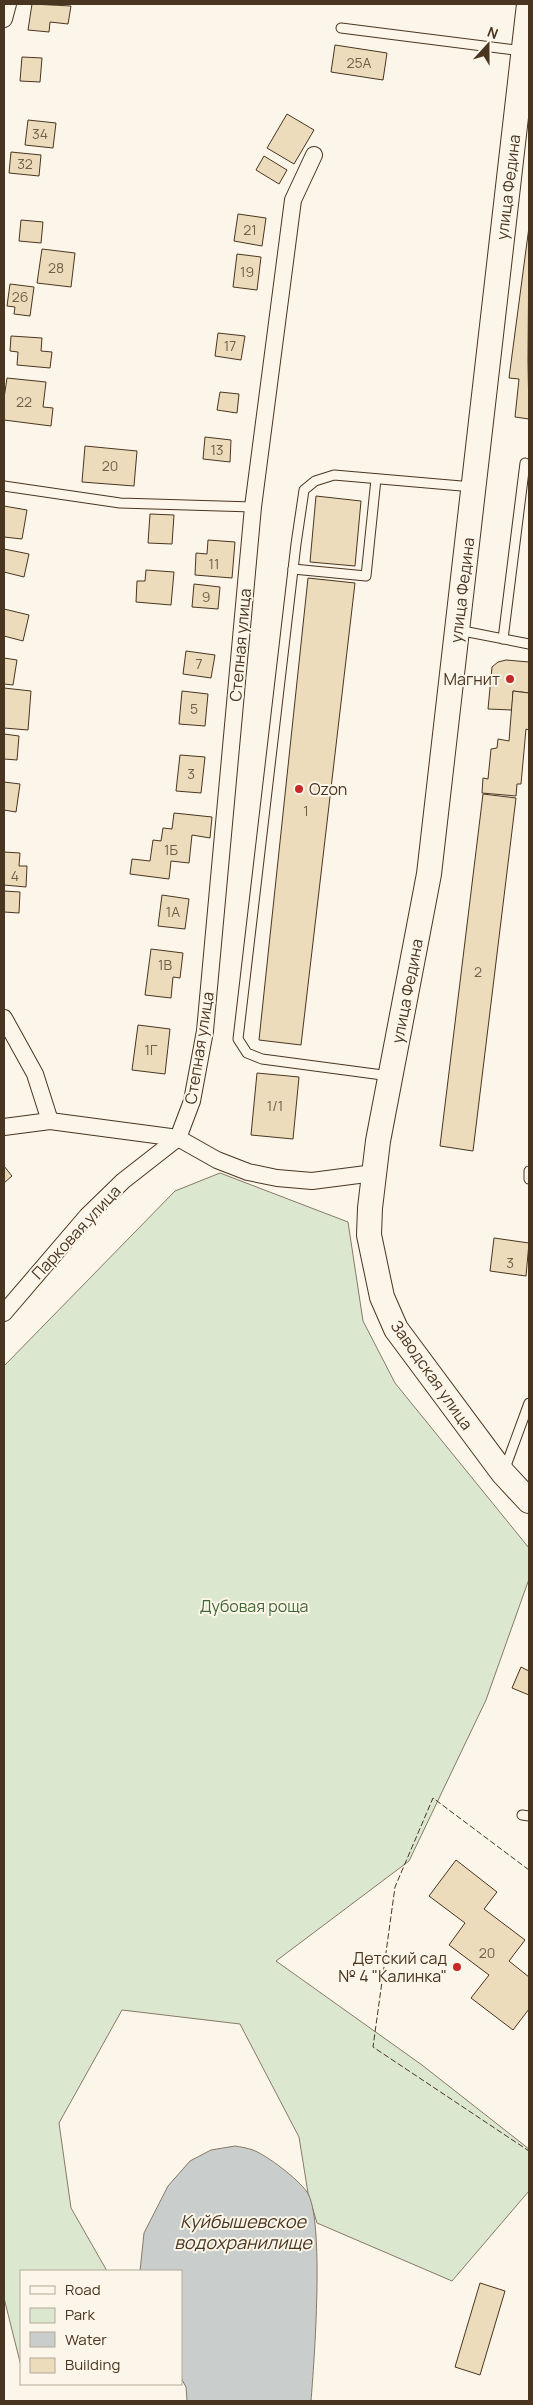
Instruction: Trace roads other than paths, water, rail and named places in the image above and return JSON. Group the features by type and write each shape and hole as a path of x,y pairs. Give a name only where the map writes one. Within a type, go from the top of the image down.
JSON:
{"main road":[{"name":"улица Федина","path":"374,1173 390,1076 429,874 526,51 529,4"},
{"name":"Заводская улица","path":"374,1173 369,1235 373,1262 382,1297 396,1329 503,1473 529,1501"}],"street":[{"path":"4,19 8,4"},
{"name":"Степная улица","path":"178,1138 192,1101 205,1031 253,507 293,200 314,155"},
{"path":"4,1018 35,1074 50,1121"},
{"path":"4,1127 50,1121 178,1138 217,1160 248,1172 277,1178 312,1180 374,1173"},
{"name":"Парковая улица","path":"4,1313 87,1216 123,1181 178,1138"}],"lane":[{"path":"341,28 526,51"},
{"path":"503,639 525,463"},
{"path":"390,1076 262,1059 247,1053 238,1039 304,490 315,481 334,475 474,487"},
{"path":"293,569 366,576 376,479"},
{"path":"4,486 120,502 253,507"},
{"path":"458,630 529,644"},
{"path":"529,1171 529,1180"},
{"path":"503,1473 529,1403"}],"water":[{"name":"Куйбышевское водохранилище","path":"235,2146 253,2150 282,2168 307,2192 316,2231 317,2260 311,2401 187,2401 186,2387 182,2380 182,2270 140,2270 144,2233 168,2186 190,2161 211,2150"}],"place":[{"name":"Магнит","path":"510,679"},
{"name":"Ozon","path":"299,789"},
{"name":"Детский сад № 4 \"Калинка\"","path":"457,1967"}],"park label":[{"name":"Дубовая роща","path":"254,1606"}]}
